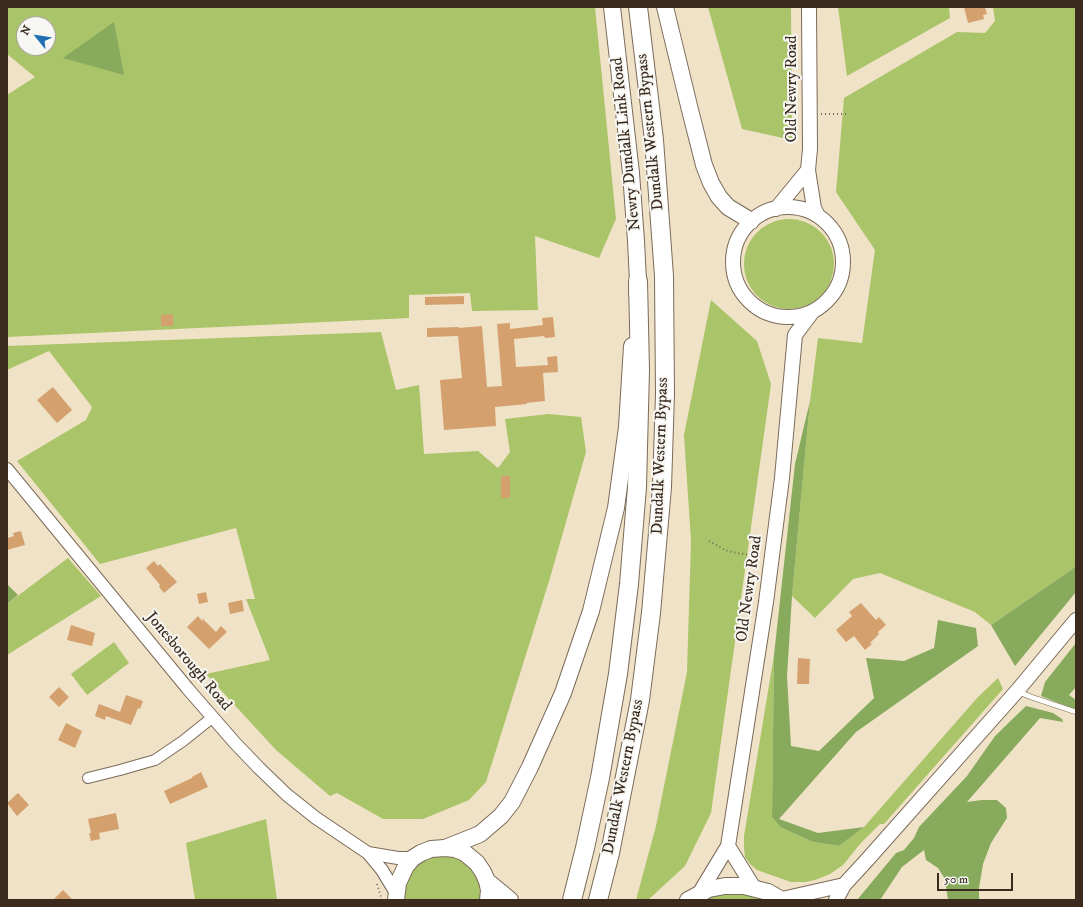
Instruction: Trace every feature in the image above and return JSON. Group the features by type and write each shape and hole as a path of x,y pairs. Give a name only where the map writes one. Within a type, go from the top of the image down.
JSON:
{"highway":[{"name":"Dundalk Western Bypass","path":"598,900 610,853 640,700 651,606 662,487 665,394 664,276 654,140 638,7"},
{"name":"Dundalk Western Bypass","path":"572,900 585,848 601,770 618,674 630,584 637,487 640,370 638,281"}],"main road":[{"name":"Newry Dundalk Link Road","path":"413,858 431,849 445,848 480,834 501,816 512,802 533,760 563,693 591,611 616,508 627,427 638,281 636,233 628,140 612,7"},
{"path":"665,7 704,165 711,184 719,197 728,207 751,221"},
{"name":"Old Newry Road","path":"809,7 810,149 808,170 814,208 818,216"},
{"path":"776,209 808,170"},
{"path":"777,316 795,335 813,311 828,300 839,284 843,265 841,246 832,229 818,216 801,208 783,207 766,212 751,221 740,235 734,251 733,269 738,285 747,300 761,310 777,316 795,317 813,311"},
{"name":"Old Newry Road","path":"694,897 728,846 772,558 782,478 795,335"},
{"path":"836,900 844,885 1016,691 1076,620"},
{"path":"728,846 754,888"},
{"path":"445,848 455,849 471,858 483,872 489,890 488,900"},
{"path":"396,897 401,873 413,858"},
{"path":"487,881 510,900"},
{"path":"694,897 709,889 725,886 744,886 768,892 782,900 844,885"}],"street":[{"name":"Jonesborough Road","path":"7,469 188,689 259,768 287,795 316,818 368,853 382,870 396,897"},
{"path":"88,778 155,760 183,741 213,717"},
{"name":"Jonesborough Road","path":"368,853 398,858 413,858"}],"lane":[{"path":"1016,691 1076,712"}],"path":[{"path":"810,114 847,114"},
{"path":"709,541 725,550 736,553 772,558"},
{"path":"374,880 381,894 382,900"}],"green space":[{"path":"7,7 595,7 616,219 599,258 535,236 538,310 472,311 470,293 409,295 409,318 7,337 7,95 35,77 7,54"},
{"path":"708,7 791,7 792,140 742,129"},
{"path":"838,7 949,7 950,18 847,76"},
{"path":"993,7 1076,7 1076,565 1071,570 991,625 975,612 880,573 853,579 815,618 792,596 810,401 818,338 862,343 875,250 836,192 844,98 957,32 985,33 995,21"},
{"path":"114,22 124,75 63,58"},
{"path":"789,219 806,223 821,232 830,247 834,264 830,281 821,296 806,305 789,309 772,305 757,296 748,281 744,264 748,247 757,232 772,223"},
{"path":"711,300 757,341 771,384 711,813 685,866 648,900 636,900 656,826 687,672 691,541 684,435"},
{"path":"381,332 396,390 419,385 424,454 478,451 498,468 510,452 505,419 548,414 581,417 586,452 550,578 486,782 469,800 423,819 383,819 337,793 330,796 276,750 206,674 270,660 246,599 255,599 236,528 100,564 17,461 86,420 92,407 49,351 7,370 7,346"},
{"path":"810,401 792,596 787,676 791,746 819,751 874,698 866,658 904,661 934,648 938,620 976,628 978,646 856,732 779,819 818,833 864,827 839,846 813,842 780,827 772,817 774,655 795,464"},
{"path":"68,558 101,596 7,655 7,604"},
{"path":"1076,565 1076,592 1015,666 991,625 1071,570"},
{"path":"7,584 18,595 7,604"},
{"path":"114,642 129,663 87,695 71,674"},
{"path":"1076,643 1076,687 1069,695 1076,700 1076,710 1041,696 1045,682"},
{"path":"774,655 772,817 780,827 813,842 839,846 864,827 978,697 998,678 1003,689 884,824 880,824 860,844 843,865 830,874 815,880 791,882 757,870 745,857 744,848 744,836"},
{"path":"1026,706 1053,713 1062,719 1063,722 1040,718 967,802 997,800 1006,808 1007,818 991,843 983,864 979,888 979,900 948,900 945,879 938,868 926,860 924,850 902,867 880,900 857,900 896,853 904,850 914,838 919,827 967,776 995,736"},
{"path":"266,819 277,900 195,900 186,843"},
{"path":"447,854 460,859 471,867 478,879 480,892 479,900 404,900 404,881 421,860 434,855"},
{"path":"743,893 767,900 704,900 721,894"}],"building":[{"path":"964,7 985,7 987,14 983,15 984,19 968,23"},
{"path":"464,296 464,304 425,305 425,297"},
{"path":"173,314 173,326 161,326 161,315"},
{"path":"553,317 555,337 545,338 544,336 514,339 516,367 548,365 547,357 557,356 558,372 543,373 545,401 495,407 496,426 444,430 440,380 462,378 458,336 427,337 427,328 482,326 487,387 502,386 497,324 510,323 510,329 543,325 542,318"},
{"path":"53,387 72,410 57,423 37,400"},
{"path":"501,476 510,476 510,498 501,498"},
{"path":"21,531 25,545 7,550 7,538 14,536 13,533"},
{"path":"154,561 158,566 160,564 177,582 164,593 159,587 160,585 146,568"},
{"path":"206,592 208,602 199,604 197,594"},
{"path":"242,600 244,611 230,614 228,603"},
{"path":"861,603 876,620 879,617 886,625 878,632 879,634 870,643 872,644 865,650 854,636 846,642 836,630 852,616 849,612"},
{"path":"198,616 216,632 221,626 227,632 209,649 187,627"},
{"path":"71,625 95,633 92,646 67,640"},
{"path":"798,658 810,659 809,684 797,684"},
{"path":"59,687 69,697 59,707 49,697"},
{"path":"126,695 143,701 140,709 138,708 131,725 106,716 105,720 95,716 99,704 120,712"},
{"path":"66,723 82,731 75,748 58,740"},
{"path":"201,772 208,787 170,804 164,791 192,778"},
{"path":"18,793 29,805 17,816 7,803"},
{"path":"116,813 119,829 99,833 100,839 91,841 88,819"},
{"path":"63,890 73,900 53,900"}]}
